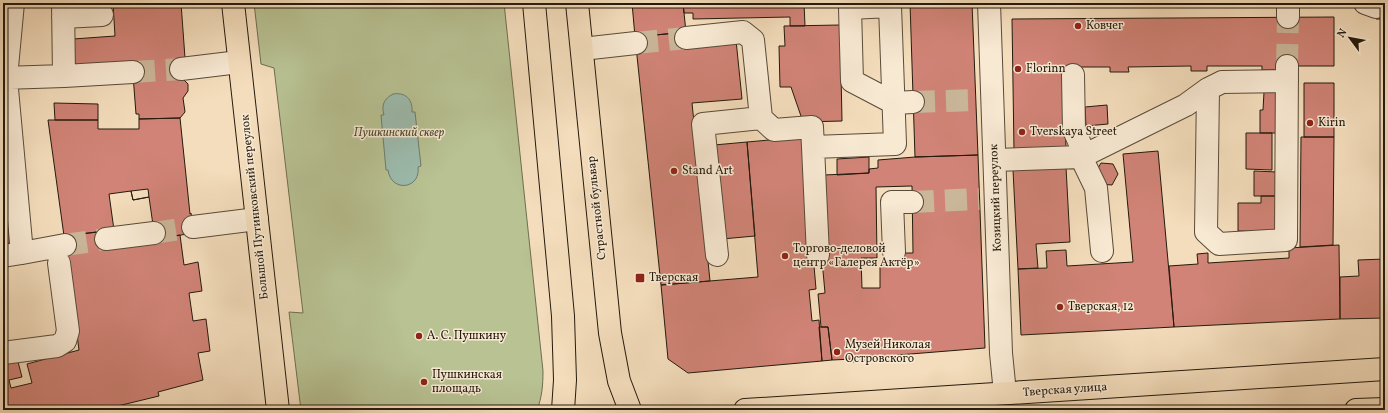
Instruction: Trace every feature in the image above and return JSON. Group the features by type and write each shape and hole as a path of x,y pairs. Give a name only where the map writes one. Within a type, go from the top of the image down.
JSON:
{"main road":[{"name":"Большой Путинковский переулок","path":"233,3 278,410"},
{"path":"534,3 563,316 565,380 563,410"},
{"name":"Страстной бульвар","path":"577,3 610,332 619,381 630,410"},
{"name":"Тверская улица","path":"745,410 1385,369"},
{"path":"1356,410 1385,409"}],"street":[{"path":"3,353 56,346 65,341 68,332 62,254 12,254 4,78 13,3"},
{"name":"Козицкий переулок","path":"989,3 984,100 995,160 988,198 1004,393"},
{"path":"64,76 63,10 102,15"},
{"path":"686,38 743,32 753,40 761,118 774,130 812,127 818,255"},
{"path":"582,49 636,43"},
{"path":"181,69 239,62"},
{"path":"4,78 133,72"},
{"path":"995,160 1081,157 1186,105 1208,89 1222,82 1287,73 1286,240 1219,244 1206,232 1208,89"},
{"path":"1073,75 1074,130 1081,146 1081,157 1096,188 1102,252"},
{"path":"813,147 895,144 903,102"},
{"path":"717,255 703,124 761,118"},
{"path":"894,252 892,202 912,202"},
{"path":"193,227 257,219"},
{"path":"106,239 154,233"}],"green space":[{"name":"Пушкинский сквер","path":"254,3 504,3 543,371 542,391 537,410 301,410 289,312 303,313 274,68 261,64"}],"shaded area":[{"path":"393,94 405,95 410,100 412,112 415,112 421,166 418,167 418,174 415,180 411,184 405,185 400,185 394,182 390,177 388,170 386,170 381,115 384,115 384,103 387,98"}],"building":[{"path":"113,3 181,3 185,58 182,78 188,84 188,91 183,98 185,112 180,118 139,119 139,114 136,114 132,62 75,67 73,39 115,36"},
{"path":"632,3 683,3 686,32 635,37"},
{"path":"683,3 804,3 805,26 790,26 790,17 693,19 693,13 684,13"},
{"path":"910,3 972,3 978,155 915,157"},
{"path":"1377,3 1385,3 1385,19 1376,19"},
{"path":"1334,17 1334,66 1279,66 1279,70 1262,70 1262,66 1207,66 1207,71 1191,71 1191,66 1128,67 1129,72 1110,72 1110,67 1064,67 1066,150 1014,151 1012,19"},
{"path":"840,25 842,121 803,122 791,87 780,87 779,46 785,46 784,26"},
{"name":"Stand Art","path":"686,32 736,40 742,99 692,103 710,281 661,285 635,37"},
{"path":"1304,83 1334,83 1334,137 1304,137"},
{"path":"1264,92 1277,92 1276,133 1260,133 1260,110 1263,110"},
{"path":"54,103 98,104 98,120 55,120"},
{"path":"1107,105 1108,124 1086,126 1085,107"},
{"path":"180,118 190,214 191,213 194,233 155,239 149,197 133,200 131,191 109,194 114,230 64,236 48,120 98,120 98,129 139,129 139,119"},
{"path":"1246,133 1272,133 1272,170 1246,169"},
{"name":"Торгово-деловой центр «Галерея Актёр»","path":"803,137 816,289 809,290 812,321 819,320 822,361 688,373 668,359 661,285 758,277 747,142"},
{"path":"1301,137 1334,137 1333,245 1300,247"},
{"path":"747,142 755,236 722,239 714,145"},
{"path":"1158,151 1174,327 1021,335 1018,269 1047,268 1046,251 1066,250 1067,266 1133,262 1123,154"},
{"path":"978,155 985,348 898,355 899,358 853,362 853,359 832,360 828,327 821,327 818,294 825,293 822,260 824,175 869,173 869,169 878,168 878,160","holes":["912,186 913,253 904,253 904,264 880,265 880,288 862,288 861,258 877,258 876,187"]},
{"path":"869,157 869,173 837,175 837,159"},
{"path":"1101,163 1113,164 1118,174 1112,185 1100,184 1095,173"},
{"path":"1066,167 1070,242 1036,244 1038,268 1018,269 1013,170"},
{"path":"1254,171 1277,172 1277,196 1254,196"},
{"path":"3,178 11,243 3,244"},
{"path":"148,189 149,197 133,200 131,191"},
{"path":"1261,196 1277,196 1277,232 1238,231 1238,203 1261,203"},
{"path":"105,231 155,239 180,235 184,265 198,262 202,291 189,293 193,321 206,319 210,351 198,353 203,380 158,392 159,396 101,410 3,410 3,358 16,354 22,377 9,380 11,388 32,383 27,364 79,350 64,236"},
{"path":"1339,245 1340,319 1174,327 1169,266 1198,264 1197,254 1208,253 1208,263 1289,258 1289,248"},
{"path":"1385,259 1385,318 1340,319 1340,277 1359,276 1358,260"},
{"path":"819,327 828,327 832,360 822,361"}],"tunnel":[{"path":"1287,66 1288,17"},
{"path":"636,43 686,38"},
{"path":"133,72 181,69"},
{"path":"913,102 976,100"},
{"path":"912,202 979,199"},
{"path":"154,233 193,227"},
{"path":"65,245 106,239"}],"place":[{"name":"Ковчег","path":"1078,26"},
{"name":"Florinn","path":"1018,69"},
{"name":"Kirin","path":"1310,123"},
{"name":"Tverskaya Street","path":"1022,132"},
{"name":"Stand Art","path":"674,171"},
{"name":"Торгово-деловой центр «Галерея Актёр»","path":"785,256"},
{"name":"Тверская","path":"640,278"},
{"name":"Тверская, 12","path":"1060,307"},
{"name":"А. С. Пушкину","path":"419,336"},
{"name":"Музей Николая Островского","path":"837,352"},
{"name":"Пушкинская площадь","path":"424,382"}]}
